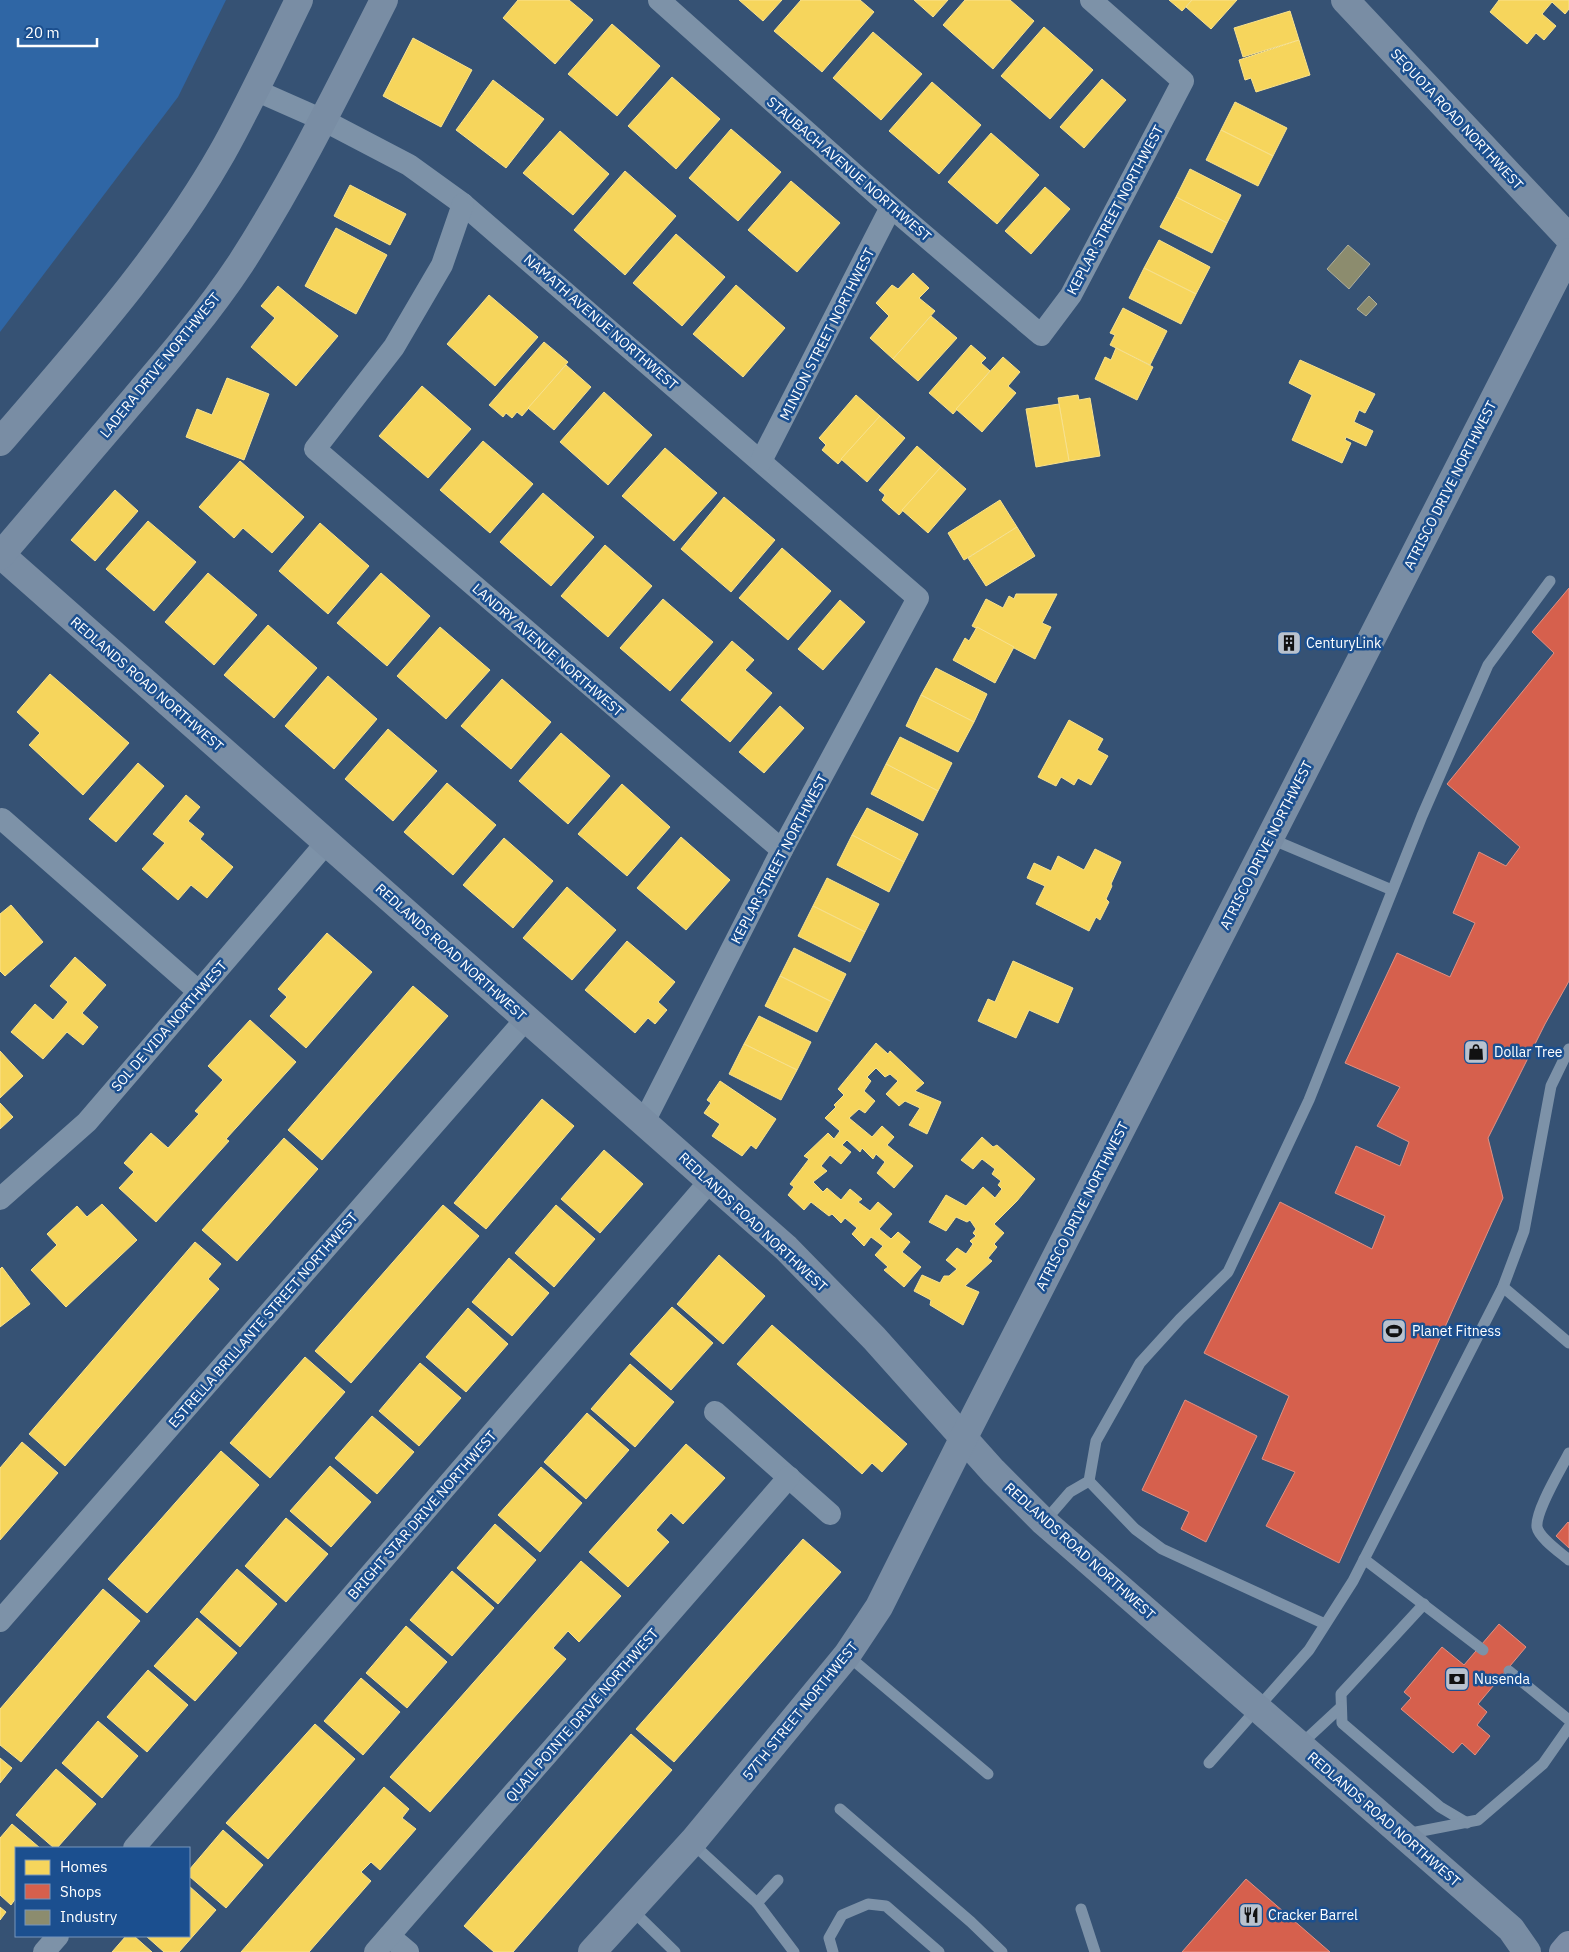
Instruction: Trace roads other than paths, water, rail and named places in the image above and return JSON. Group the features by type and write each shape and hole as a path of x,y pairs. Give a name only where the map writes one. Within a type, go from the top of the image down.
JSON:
{"main road":[{"path":"1563,1952 1569,1945"}],"street":[{"path":"0,442 138,276 184,212 222,153 299,0"},
{"name":"LADERA DRIVE NORTHWEST","path":"0,555 202,318 240,263 281,197 323,120 384,0"},
{"name":"STAUBACH AVENUE NORTHWEST","path":"659,0 892,207 1041,336"},
{"name":"KEPLAR STREET NORTHWEST","path":"1041,336 1071,295 1183,81 1090,0"},
{"name":"SEQUOIA ROAD NORTHWEST","path":"1345,0 1569,238"},
{"name":"NAMATH AVENUE NORTHWEST","path":"255,90 323,120 409,165 463,204 918,598"},
{"name":"LANDRY AVENUE NORTHWEST","path":"463,204 442,265 394,347 315,449 782,850"},
{"name":"MINION STREET NORTHWEST","path":"762,461 892,207"},
{"name":"ATRISCO DRIVE NORTHWEST","path":"963,1439 1569,252"},
{"name":"REDLANDS ROAD NORTHWEST","path":"0,555 786,1248 929,1398 963,1439 1044,1522 1511,1929 1527,1952"},
{"name":"KEPLAR STREET NORTHWEST","path":"644,1122 782,850 918,598"},
{"path":"0,821 2,819 198,992"},
{"name":"SOL DE VIDA NORTHWEST","path":"0,1199 86,1122 327,842"},
{"name":"ESTRELLA BRILLANTE STREET NORTHWEST","path":"0,1620 526,1019"},
{"name":"BRIGHT STAR DRIVE NORTHWEST","path":"135,1847 710,1181"},
{"path":"715,1412 830,1514"},
{"name":"57TH STREET NORTHWEST","path":"592,1952 692,1843 847,1655 880,1606 963,1439"},
{"name":"QUAIL POINTE DRIVE NORTHWEST","path":"382,1944 789,1477"},
{"path":"44,1952 57,1937"},
{"path":"382,1944 408,1952"}],"lane":[{"path":"1089,1481 1096,1441 1140,1363 1180,1318 1228,1272 1309,1100 1422,816 1488,665 1550,581"},
{"path":"1269,838 1392,890"},
{"path":"1209,1763 1309,1650 1353,1581 1503,1287 1524,1231 1551,1086 1569,1049"},
{"path":"1503,1287 1569,1343"},
{"path":"1569,1453 1538,1514 1537,1528 1549,1543 1569,1560"},
{"path":"1044,1522 1070,1492 1089,1481"},
{"path":"1089,1481 1135,1529 1162,1549 1325,1624"},
{"path":"1364,1559 1483,1650"},
{"path":"1424,1604 1341,1694 1342,1723 1440,1807 1467,1822"},
{"path":"847,1655 988,1774"},
{"path":"1509,1671 1569,1720"},
{"path":"1300,1745 1341,1707"},
{"path":"1402,1835 1478,1820 1543,1764 1569,1727"},
{"path":"840,1809 971,1922 1002,1952"},
{"path":"692,1843 757,1903 794,1952"},
{"path":"757,1903 778,1880"},
{"path":"833,1952 829,1938 842,1915 868,1904 886,1906 939,1952"},
{"path":"631,1909 675,1952"},
{"path":"1081,1909 1096,1952"}],"place":[{"name":"CenturyLink","path":"1289,643"},
{"name":"Dollar Tree","path":"1476,1052"},
{"name":"Planet Fitness","path":"1394,1331"},
{"name":"Nusenda","path":"1457,1679"},
{"name":"Cracker Barrel","path":"1251,1915"}]}
